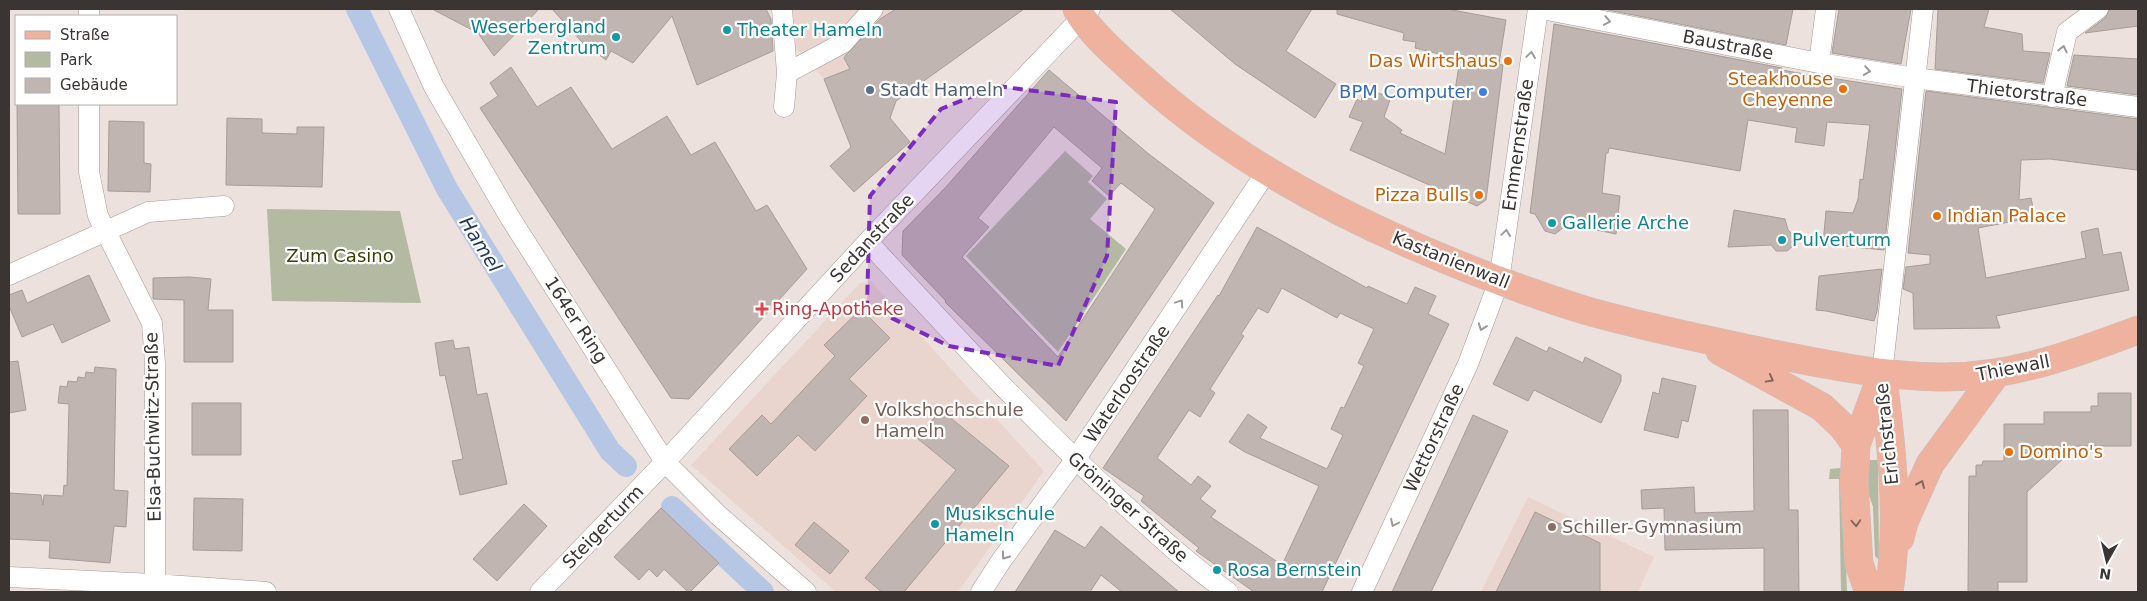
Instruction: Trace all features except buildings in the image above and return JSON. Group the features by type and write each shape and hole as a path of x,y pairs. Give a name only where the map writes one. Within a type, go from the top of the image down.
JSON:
{"main road":[{"name":"Kastanienwall","path":"1078,11 1115,53 1171,104 1214,136 1267,171 1352,219 1499,281 1581,309 1697,338 1882,374"},
{"name":"Thiewall","path":"1882,374 1943,378 2015,371 2068,356 2138,330"},
{"path":"1697,338 1822,407 1843,427 1856,445"},
{"name":"Erichstraße","path":"1869,592 1859,564 1854,482 1856,445 1882,374"},
{"name":"Erichstraße","path":"1882,374 1893,455 1894,563 1889,592"},
{"path":"1894,563 1904,522 1930,464 1996,374"}],"street":[{"name":"164er Ring","path":"399,9 434,87 509,216 665,462 718,515 806,592"},
{"path":"782,9 787,72 784,107"},
{"path":"787,72 843,43 873,9"},
{"name":"Emmernstraße","path":"1499,281 1538,9"},
{"name":"Baustraße","path":"1542,9 1819,63 1916,78"},
{"path":"1819,63 1826,9"},
{"path":"1882,374 1923,9"},
{"path":"2052,96 2067,32 2098,9"},
{"name":"Sedanstraße","path":"665,462 1078,11"},
{"name":"Thietorstraße","path":"1916,78 2138,107"},
{"name":"Elsa-Buchwitz-Straße","path":"89,105 89,172 98,216 152,323 155,363 154,588"},
{"name":"Waterloostraße","path":"981,592 1001,561 1075,460 1267,171"},
{"path":"9,275 148,212 224,206"},
{"name":"Gröninger Straße","path":"868,242 964,347 1075,460 1199,572 1228,592"},
{"name":"Wettorstraße","path":"1362,592 1468,364 1499,281"},
{"name":"Steigerturm","path":"540,592 665,462"},
{"path":"9,577 154,588 266,592"}],"highlighted area":[{"path":"997,86 1116,102 1107,256 1058,366 949,346 867,306 870,196 941,109"}],"shaded area":[{"path":"777,9 896,9 878,20 855,43 844,58 850,69 824,79 779,29"},
{"name":"Volkshochschule Hameln","path":"871,281 1044,471 958,592 836,592 691,465 860,283"},
{"name":"Schiller-Gymnasium","path":"1528,497 1654,557 1638,592 1481,592"}],"green space":[{"path":"1065,151 1093,176 1088,182 1107,199 1090,219 1126,249 1058,352 966,256"},
{"name":"Zum Casino","path":"267,209 400,211 421,303 272,301"},
{"path":"1866,460 1878,460 1879,560 1875,556 1873,507 1864,480"},
{"path":"1840,468 1843,477 1847,592 1841,592 1839,479 1829,479 1830,469"}],"waterway":[{"name":"Hamel","path":"357,9 447,189 610,451 626,466"},
{"name":"Hamel","path":"672,507 763,592"}],"place":[{"name":"Theater Hameln","path":"727,30"},
{"name":"Weserbergland Zentrum","path":"616,37"},
{"name":"Das Wirtshaus","path":"1508,61"},
{"name":"Steakhouse Cheyenne","path":"1843,89"},
{"name":"Stadt Hameln","path":"870,90"},
{"name":"BPM Computer","path":"1483,92"},
{"name":"Pizza Bulls","path":"1479,195"},
{"name":"Indian Palace","path":"1937,216"},
{"name":"Gallerie Arche","path":"1552,223"},
{"name":"Pulverturm","path":"1782,240"},
{"name":"Ring-Apotheke","path":"762,309"},
{"name":"Volkshochschule Hameln","path":"865,420"},
{"name":"Domino's","path":"2009,452"},
{"name":"Musikschule Hameln","path":"935,524"},
{"name":"Schiller-Gymnasium","path":"1552,527"},
{"name":"Rosa Bernstein","path":"1217,570"}]}
